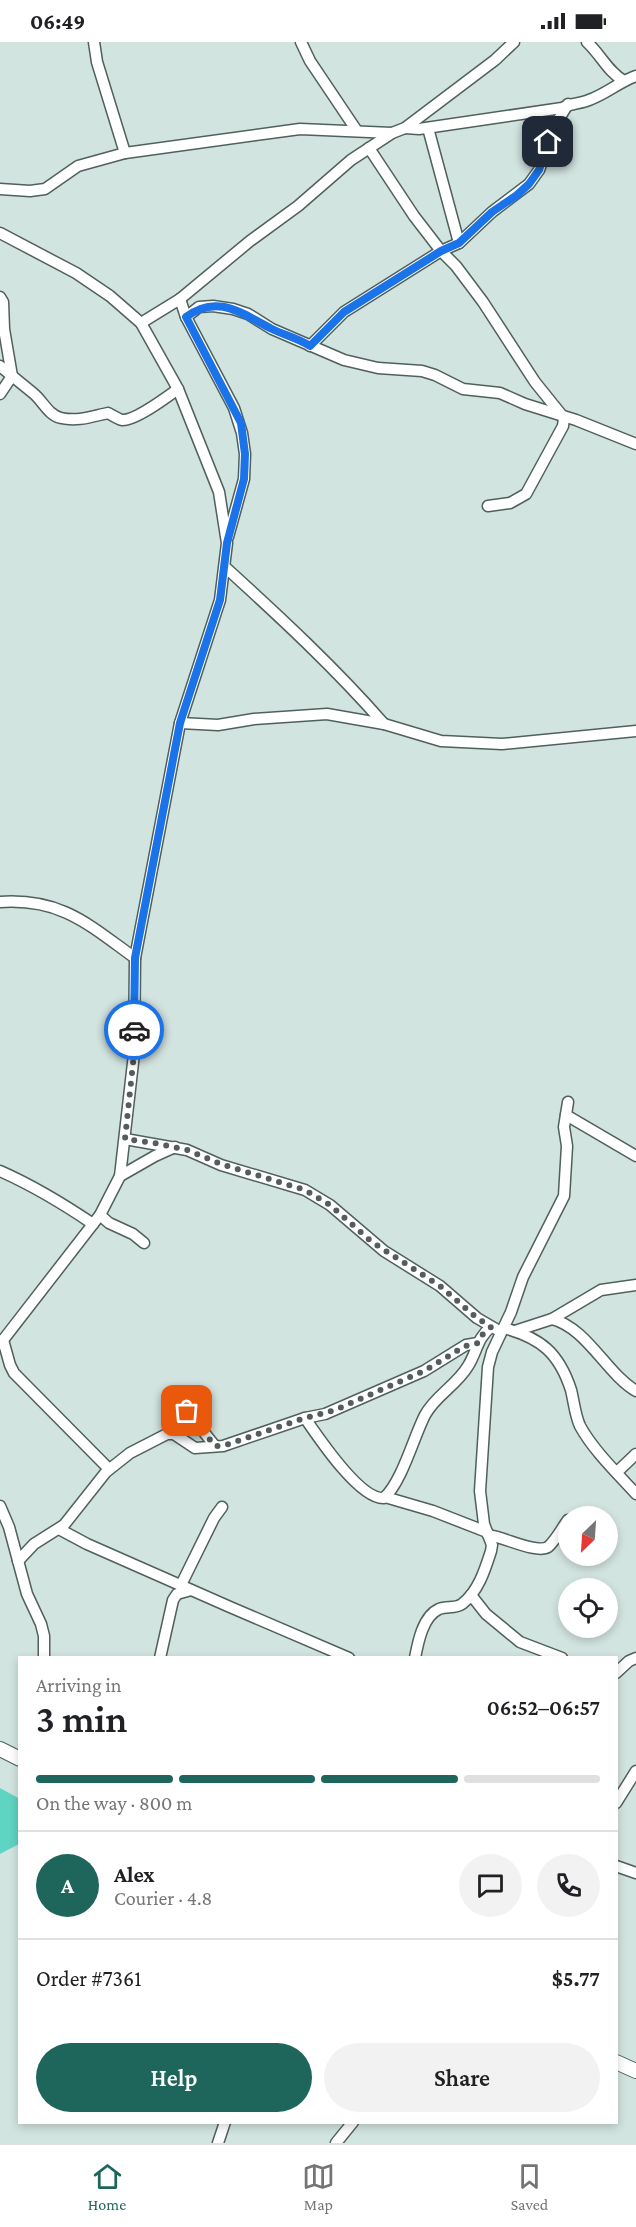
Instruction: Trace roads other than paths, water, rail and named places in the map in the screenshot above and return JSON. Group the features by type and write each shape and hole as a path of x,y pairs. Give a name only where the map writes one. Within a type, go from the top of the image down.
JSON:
{"main road":[{"path":"0,1749 18,1759"},
{"path":"618,2063 636,2071"}],"street":[{"path":"94,42 97,62 125,153"},
{"path":"301,42 310,61 357,131"},
{"path":"141,323 180,299 250,241 298,206 351,160 392,133 405,128 495,60 514,42"},
{"path":"587,42 614,75 624,81"},
{"path":"405,128 428,128 562,108 588,101 636,76"},
{"path":"310,346 344,312 441,251 459,243 492,212 529,184 539,170 554,127 568,105"},
{"path":"428,128 459,243"},
{"path":"0,189 30,191 45,189 78,166 125,153 300,129 392,133"},
{"path":"369,148 414,216 483,302 535,382 564,418 563,426 526,494 510,503 488,506"},
{"path":"0,233 76,273 110,296 141,323 178,389 219,492 227,543"},
{"path":"109,1469 14,1373 1,1342 100,1215 120,1176 134,1054 135,958 180,723 220,600 227,543 244,479 243,433 234,408 186,317 180,299"},
{"path":"0,394 12,376 1,300"},
{"path":"186,317 199,307 213,306 233,309 248,314 272,329 344,360 378,368 422,371 463,389 500,393 636,444"},
{"path":"0,366 33,393 55,417 64,419 86,419 108,413 120,419 129,419 159,403 178,389"},
{"path":"225,567 272,610 364,701 384,724"},
{"path":"180,723 218,725 265,718 327,714 384,724 441,741 502,744 636,731"},
{"path":"0,902 21,901 52,906 70,913 135,958"},
{"path":"416,1656 423,1630 431,1615 439,1609 458,1606 471,1595 491,1551 492,1545 484,1524 480,1491 486,1383 492,1352 534,1253 564,1196 567,1140 564,1130 568,1102"},
{"path":"566,1115 636,1156"},
{"path":"125,1139 187,1150 221,1164 305,1190 345,1216 384,1251 440,1286 477,1318 503,1329 530,1336 543,1344 553,1354 566,1376 580,1425 636,1494"},
{"path":"120,1176 175,1147"},
{"path":"0,1171 40,1190 93,1224"},
{"path":"100,1215 109,1223 133,1234 144,1243"},
{"path":"386,1497 408,1457 425,1415 464,1373 482,1335 552,1319 594,1292 636,1285"},
{"path":"552,1319 565,1324 582,1337 615,1373 636,1391"},
{"path":"18,1562 34,1544 59,1529 109,1469 130,1453 166,1434 174,1434 195,1448 223,1446 335,1410 424,1371 465,1346 478,1343"},
{"path":"187,1411 215,1446"},
{"path":"305,1418 331,1454 357,1483 373,1496 386,1497 433,1511 532,1549 541,1550 551,1544 558,1534"},
{"path":"617,1472 636,1454"},
{"path":"0,1506 3,1522 9,1527 27,1594 43,1629 44,1656"},
{"path":"181,1585 222,1506"},
{"path":"59,1529 87,1544 344,1656"},
{"path":"160,1656 173,1600 177,1594 191,1590"},
{"path":"471,1595 486,1614 520,1642 557,1656"},
{"path":"618,1671 636,1658"},
{"path":"618,1800 636,1771"},
{"path":"618,1867 636,1873"},
{"path":"218,2143 224,2124"},
{"path":"336,2143 351,2124"}]}
